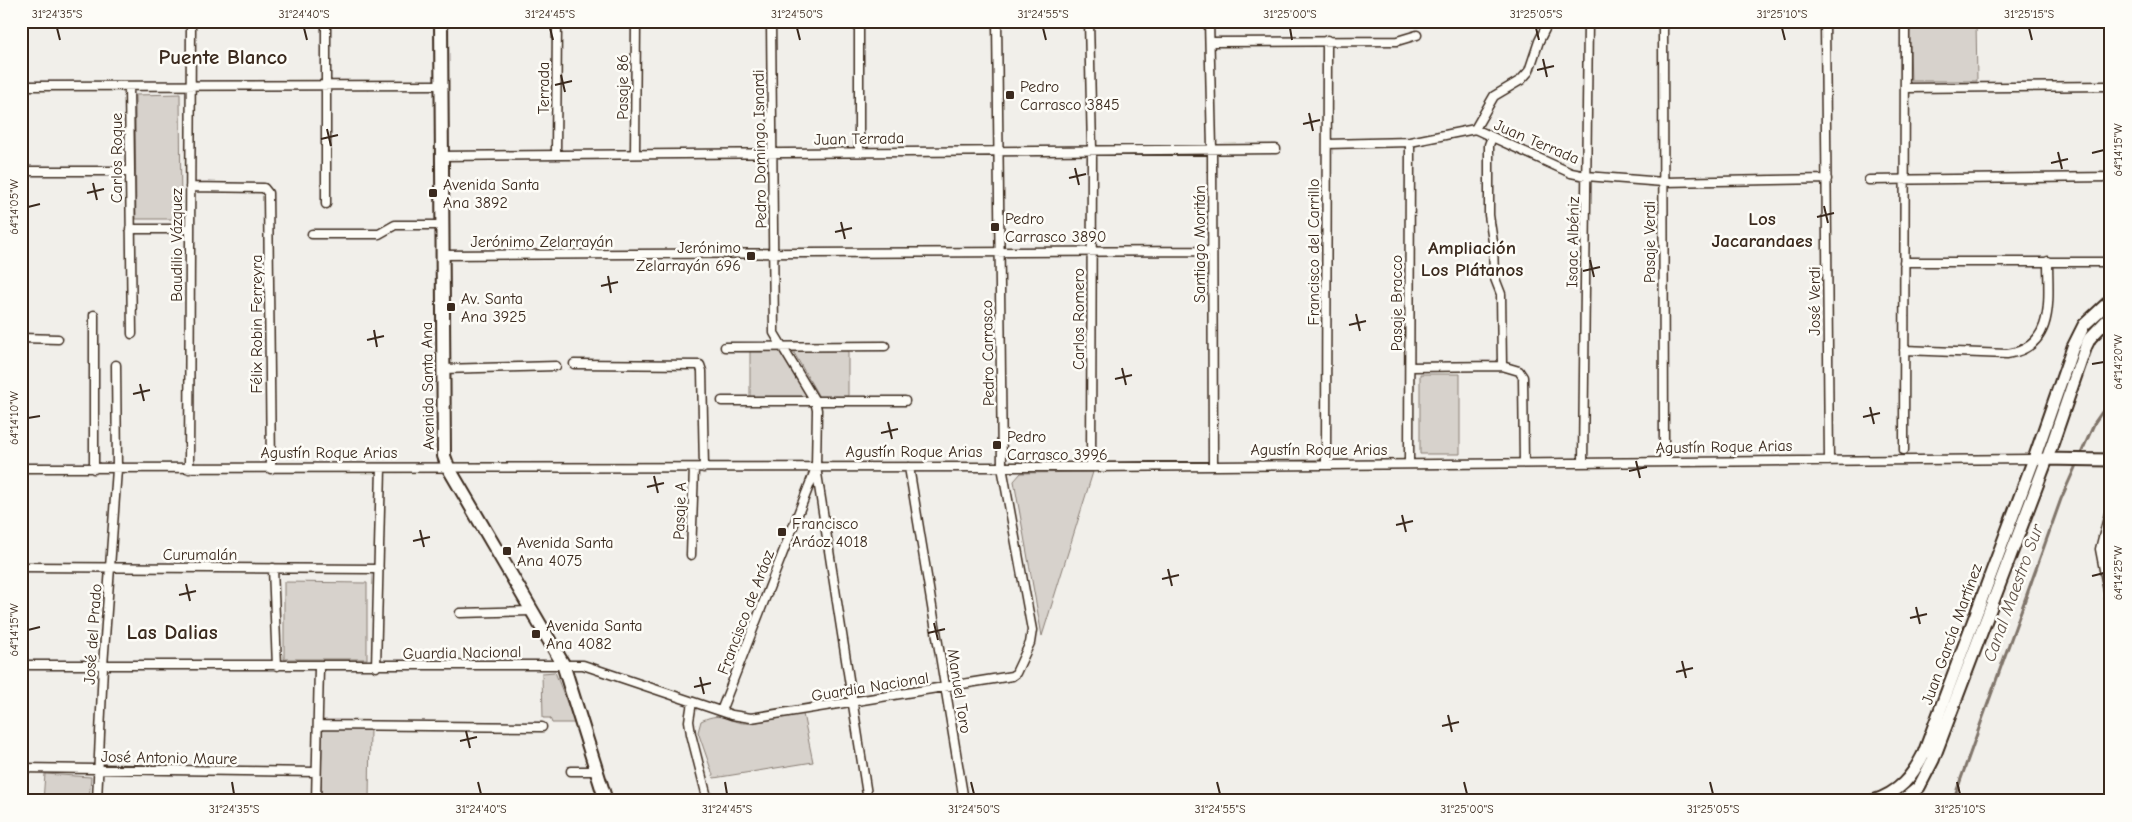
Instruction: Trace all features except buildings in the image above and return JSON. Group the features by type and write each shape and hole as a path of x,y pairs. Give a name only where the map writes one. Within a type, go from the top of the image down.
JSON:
{"main road":[{"name":"Avenida Santa Ana","path":"440,21 443,447 448,467 563,664 606,801"},
{"name":"Juan García Martínez","path":"1873,801 1885,797 1903,785 1910,778 1924,753 2079,333 2093,316 2111,300"},
{"name":"Juan García Martínez","path":"1902,801 1919,787 1933,760 2047,459 2090,338 2111,316"},
{"name":"Agustín Roque Arias","path":"2034,459 2106,460"}],"street":[{"name":"Baudilio Vázquez","path":"189,469 189,86 191,21"},
{"path":"326,21 326,204"},
{"name":"Terrada","path":"556,154 557,21"},
{"name":"Pasaje 86","path":"635,154 636,21"},
{"name":"Pedro Domingo Isnardi","path":"771,21 774,333 815,401 817,410 816,467 868,801"},
{"path":"859,152 860,21"},
{"name":"Pedro Carrasco","path":"998,21 1002,467 1032,630 1030,643 1016,673 1012,676"},
{"name":"Carlos Romero","path":"1089,21 1092,150 1092,467"},
{"name":"Santiago Moritán","path":"1209,21 1212,148 1213,466"},
{"path":"1475,129 1494,96 1521,80 1529,71 1539,41 1549,21"},
{"name":"Isaac Albéniz","path":"1583,463 1588,21"},
{"name":"Pasaje Verdi","path":"1663,21 1664,462"},
{"name":"José Verdi","path":"1825,21 1829,461"},
{"path":"1904,450 1905,21"},
{"path":"1210,42 1396,41 1416,36"},
{"name":"Francisco del Carrillo","path":"1326,465 1327,40"},
{"path":"21,86 441,85"},
{"name":"Carlos Roque","path":"129,86 132,334"},
{"path":"1905,88 2111,86"},
{"name":"Juan Terrada","path":"1327,144 1410,142 1475,129 1571,173 1586,176 1663,182 1827,179"},
{"path":"1492,137 1489,145 1489,215 1494,242 1494,276 1501,294 1502,366"},
{"name":"Pasaje Bracco","path":"1409,464 1410,142"},
{"name":"Juan Terrada","path":"441,156 1276,148"},
{"path":"21,171 130,171"},
{"path":"1869,180 2111,177"},
{"name":"Félix Robin Ferreyra","path":"190,187 264,188 270,199 270,469"},
{"path":"312,234 379,234 395,224 442,225"},
{"path":"130,229 189,229"},
{"name":"Jerónimo Zelarrayán","path":"442,255 1212,251"},
{"path":"1904,350 2016,353 2043,332 2048,318 2048,261"},
{"path":"1904,262 2111,262"},
{"path":"94,315 94,469"},
{"path":"21,338 58,338"},
{"path":"726,347 885,346"},
{"path":"574,364 700,365 702,371 704,468"},
{"name":"José del Prado","path":"97,801 103,666 117,469 116,365"},
{"path":"442,369 556,366"},
{"path":"1410,367 1502,366 1519,371 1524,377 1524,464"},
{"path":"722,401 905,401"},
{"name":"Agustín Roque Arias","path":"21,468 1092,467 2034,459"},
{"name":"Francisco de Aráoz","path":"721,711 816,467"},
{"name":"Manuel Toro","path":"909,467 964,801"},
{"path":"376,667 381,468"},
{"name":"Pasaje A","path":"691,556 694,468"},
{"path":"2111,506 2100,549 2111,606"},
{"name":"Curumalán","path":"21,567 379,569"},
{"path":"273,568 276,666"},
{"path":"460,613 531,611"},
{"name":"Guardia Nacional","path":"21,665 376,667 563,664 595,668 692,702 751,718 1012,676"},
{"path":"316,801 319,666"},
{"path":"692,702 691,734 708,801"},
{"path":"318,724 542,727"},
{"name":"José Antonio Maure","path":"21,768 316,772"},
{"path":"571,771 597,771"}],"shaded area":[{"path":"1909,21 1976,21 1977,81 1911,81"},
{"path":"180,94 181,219 136,219 135,95"},
{"path":"848,350 848,399 819,397 793,351"},
{"path":"750,351 779,351 808,398 750,398"},
{"path":"1420,374 1460,374 1460,454 1420,454"},
{"path":"1093,472 1042,636 1014,481 1021,473"},
{"path":"284,582 367,583 367,659 284,659"},
{"path":"555,672 575,723 552,723 550,718 543,718 542,673"},
{"path":"803,714 813,762 714,778 698,732 701,721 722,717 737,722 749,723"},
{"path":"322,727 370,727 369,801 321,801"},
{"path":"45,774 91,777 89,801 43,801"}],"waterway":[{"name":"Canal Maestro Sur","path":"2079,458 2095,422 2111,399"},
{"name":"Canal Maestro Sur","path":"1953,801 2061,499 2077,463"}],"place":[{"name":"Pedro Carrasco 3845","path":"1010,95"},
{"name":"Avenida Santa Ana 3892","path":"433,193"},
{"name":"Pedro Carrasco 3890","path":"995,227"},
{"name":"Jerónimo Zelarrayán 696","path":"751,256"},
{"name":"Av. Santa Ana 3925","path":"451,307"},
{"name":"Pedro Carrasco 3996","path":"997,445"},
{"name":"Francisco Aráoz 4018","path":"782,532"},
{"name":"Avenida Santa Ana 4075","path":"507,551"},
{"name":"Avenida Santa Ana 4082","path":"536,634"}],"district":[{"name":"Puente Blanco","path":"223,57"},
{"name":"Los Jacarandaes","path":"1762,229"},
{"name":"Ampliación Los Plátanos","path":"1472,258"},
{"name":"Las Dalias","path":"172,632"}]}
